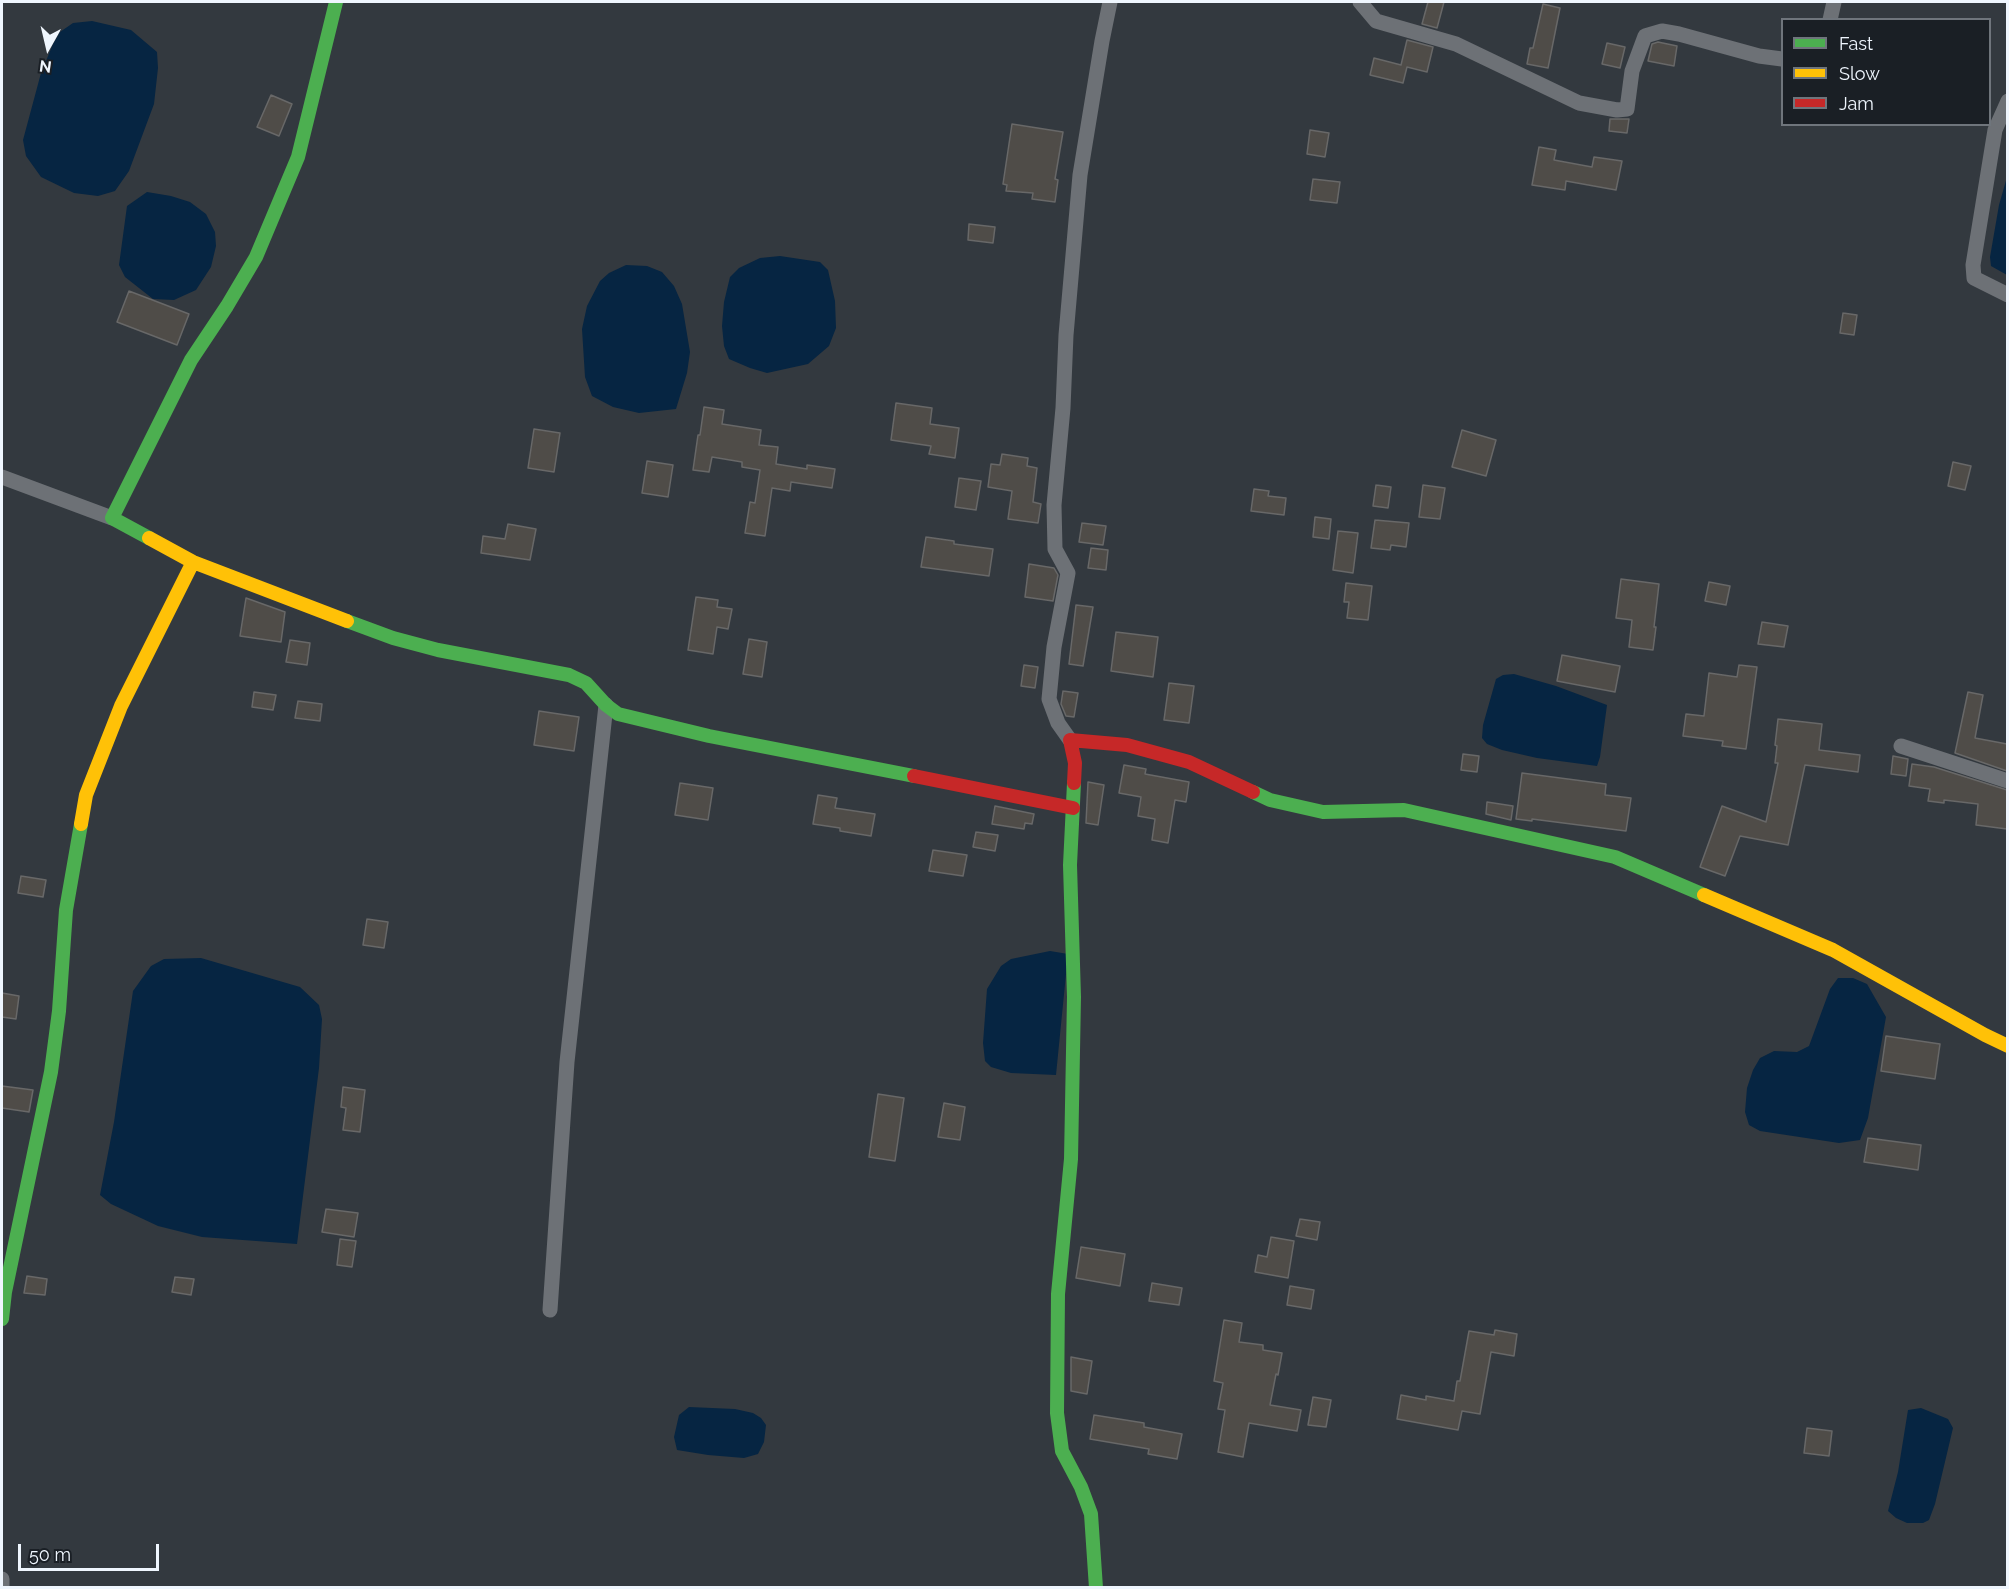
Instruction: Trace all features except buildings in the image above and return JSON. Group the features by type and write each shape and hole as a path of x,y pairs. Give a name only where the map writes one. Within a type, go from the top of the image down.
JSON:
{"street":[{"path":"112,518 191,360 227,306 256,256 298,157 336,2"},
{"path":"1096,1587 1091,1514 1081,1487 1062,1451 1057,1413 1058,1294 1071,1160 1074,997 1071,866 1075,763 1070,740 1058,723 1049,699 1054,647 1068,573 1055,549 1054,506 1080,175 1110,2"},
{"path":"1360,2 1376,21 1456,44 1579,103 1617,110 1627,109 1632,72 1645,36 1662,31 1760,56 1781,59"},
{"path":"1830,18 1834,2"},
{"path":"2007,101 1995,130 1972,265 1974,278 2007,296"},
{"path":"2,477 112,518 193,562 393,638 438,650 569,675 586,683 606,705 618,714 709,736 1073,808"},
{"path":"2,1319 5,1292 51,1072 66,910 86,795 121,706 193,562"},
{"path":"550,1310 567,1062 606,705"},
{"path":"1070,740 1126,745 1190,762 1270,800 1323,812 1404,810 1615,856 1833,950 2007,1046"},
{"path":"1900,746 2007,781"},
{"path":"2,1579 3,1587"}],"water":[{"path":"92,21 131,30 157,52 158,68 154,104 129,171 115,191 98,196 74,193 41,177 26,156 23,140 41,73 53,44 60,32 73,23"},
{"path":"2007,177 2008,275 1991,266 1990,257 1999,205"},
{"path":"147,192 190,202 206,214 215,232 216,246 211,267 196,290 174,300 153,299 125,277 119,265 127,206"},
{"path":"780,256 820,262 828,270 835,301 836,328 829,346 808,364 767,373 729,359 724,346 722,326 724,302 730,277 739,268 760,258"},
{"path":"626,265 647,266 662,272 674,286 682,304 690,352 687,373 676,409 639,413 613,407 592,396 585,377 582,329 587,306 600,281 609,273"},
{"path":"1514,674 1556,686 1607,705 1597,766 1537,758 1487,744 1482,738 1483,725 1496,679 1503,675"},
{"path":"1050,951 1068,954 1056,1075 1011,1073 991,1067 985,1061 983,1043 987,989 1001,966 1011,959"},
{"path":"201,958 300,987 319,1005 322,1019 319,1068 297,1244 202,1237 158,1226 111,1204 100,1195 114,1122 133,991 151,966 164,959"},
{"path":"1838,978 1853,978 1867,984 1886,1017 1868,1118 1860,1140 1839,1143 1760,1131 1749,1125 1745,1112 1747,1088 1760,1058 1774,1051 1797,1052 1809,1046 1830,989"},
{"path":"689,1407 735,1409 753,1413 761,1418 766,1425 764,1442 758,1454 744,1458 677,1450 674,1437 679,1415"},
{"path":"1921,1408 1948,1419 1953,1428 1929,1520 1923,1523 1907,1523 1888,1511 1898,1472 1908,1410"}],"traffic: fast":[{"path":"149,538 112,518 191,360 256,257 298,157 336,2"},
{"path":"347,621 393,638 438,650 569,675 586,683 606,705 618,714 709,736 914,776"},
{"path":"1074,783 1070,865 1074,997 1071,1159 1058,1294 1057,1413 1062,1451 1081,1487 1091,1514 1096,1588"},
{"path":"1253,792 1270,800 1323,812 1404,810 1615,857 1704,895"},
{"path":"2,1319 5,1292 51,1072 59,1011 66,910 81,824"}],"traffic: slow":[{"path":"149,538 193,562 347,621"},
{"path":"81,824 86,795 121,706 193,562"},
{"path":"1704,895 1833,950 2008,1046"}],"traffic: jam":[{"path":"1074,783 1075,763 1070,740 1127,745 1189,762 1253,792"},
{"path":"914,776 1073,808"}]}
